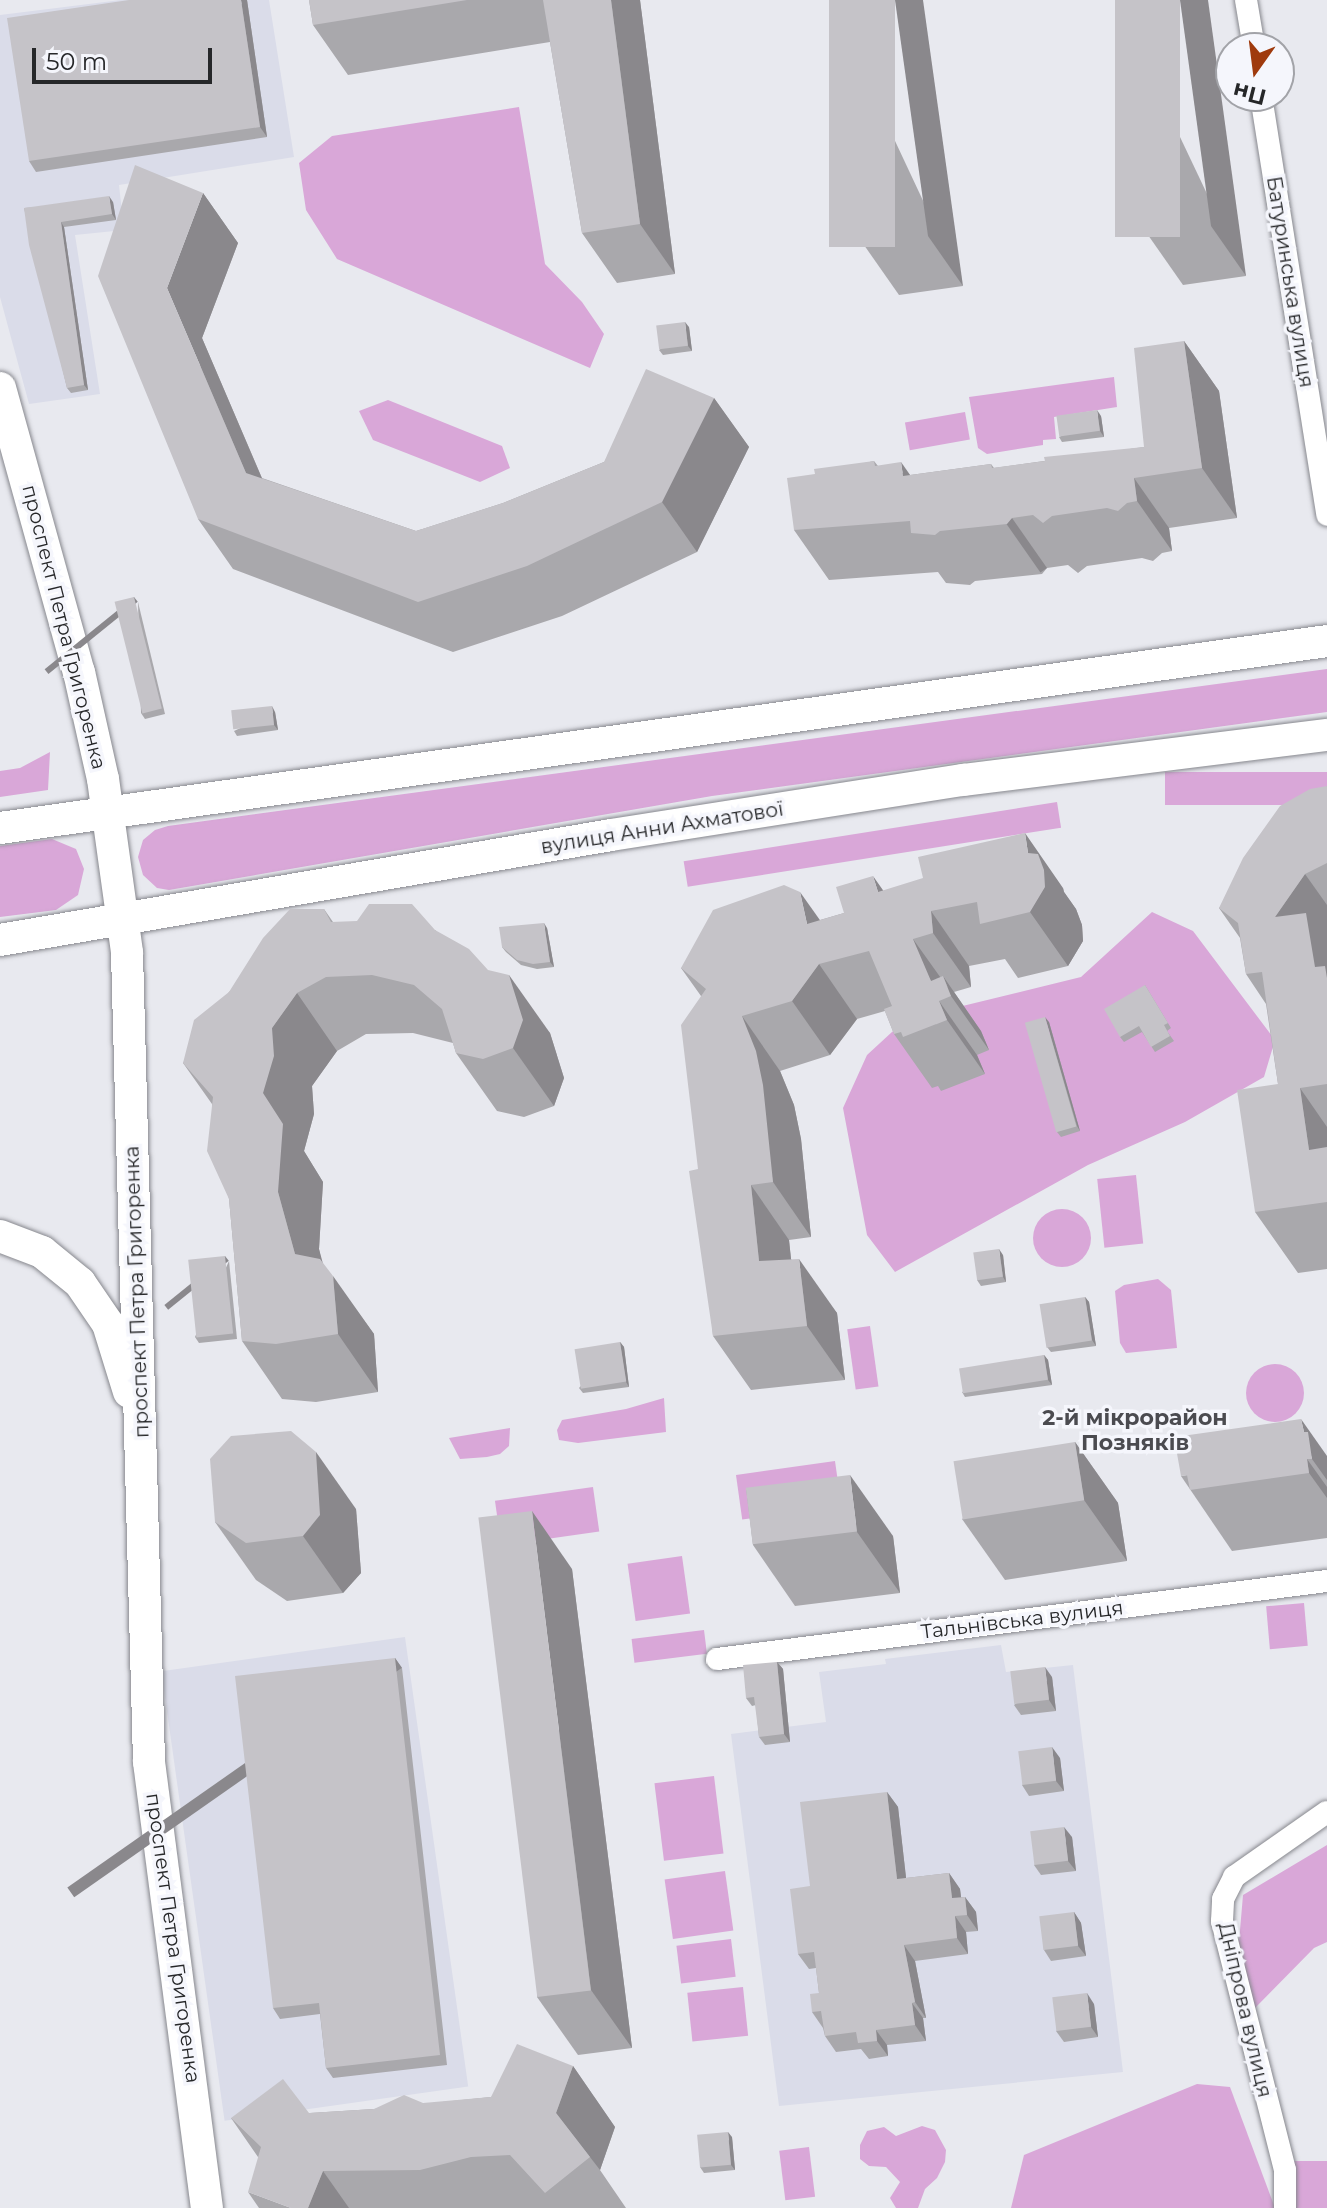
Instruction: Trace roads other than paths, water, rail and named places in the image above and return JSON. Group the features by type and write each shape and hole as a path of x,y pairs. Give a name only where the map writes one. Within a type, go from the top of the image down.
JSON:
{"main road":[{"name":"проспект Петра Григоренка","path":"0,388 79,672 107,812 127,953 149,1762 207,2208"},
{"path":"0,828 1327,641"},
{"name":"вулиця Анни Ахматової","path":"0,940 122,922 611,835 964,780 1327,735"},
{"path":"0,1236 42,1252 80,1283 108,1324 140,1430"}],"street":[{"path":"1246,0 1251,32"},
{"name":"Батуринська вулиця","path":"1264,112 1327,515"},
{"name":"Тальнівська вулиця","path":"717,1659 1327,1581"},
{"name":"Дніпрова вулиця","path":"1285,2208 1285,2170 1222,1921 1223,1899 1234,1877 1327,1812"}],"district":[{"name":"2-й мікрорайон Позняків","path":"1135,1430"}]}
